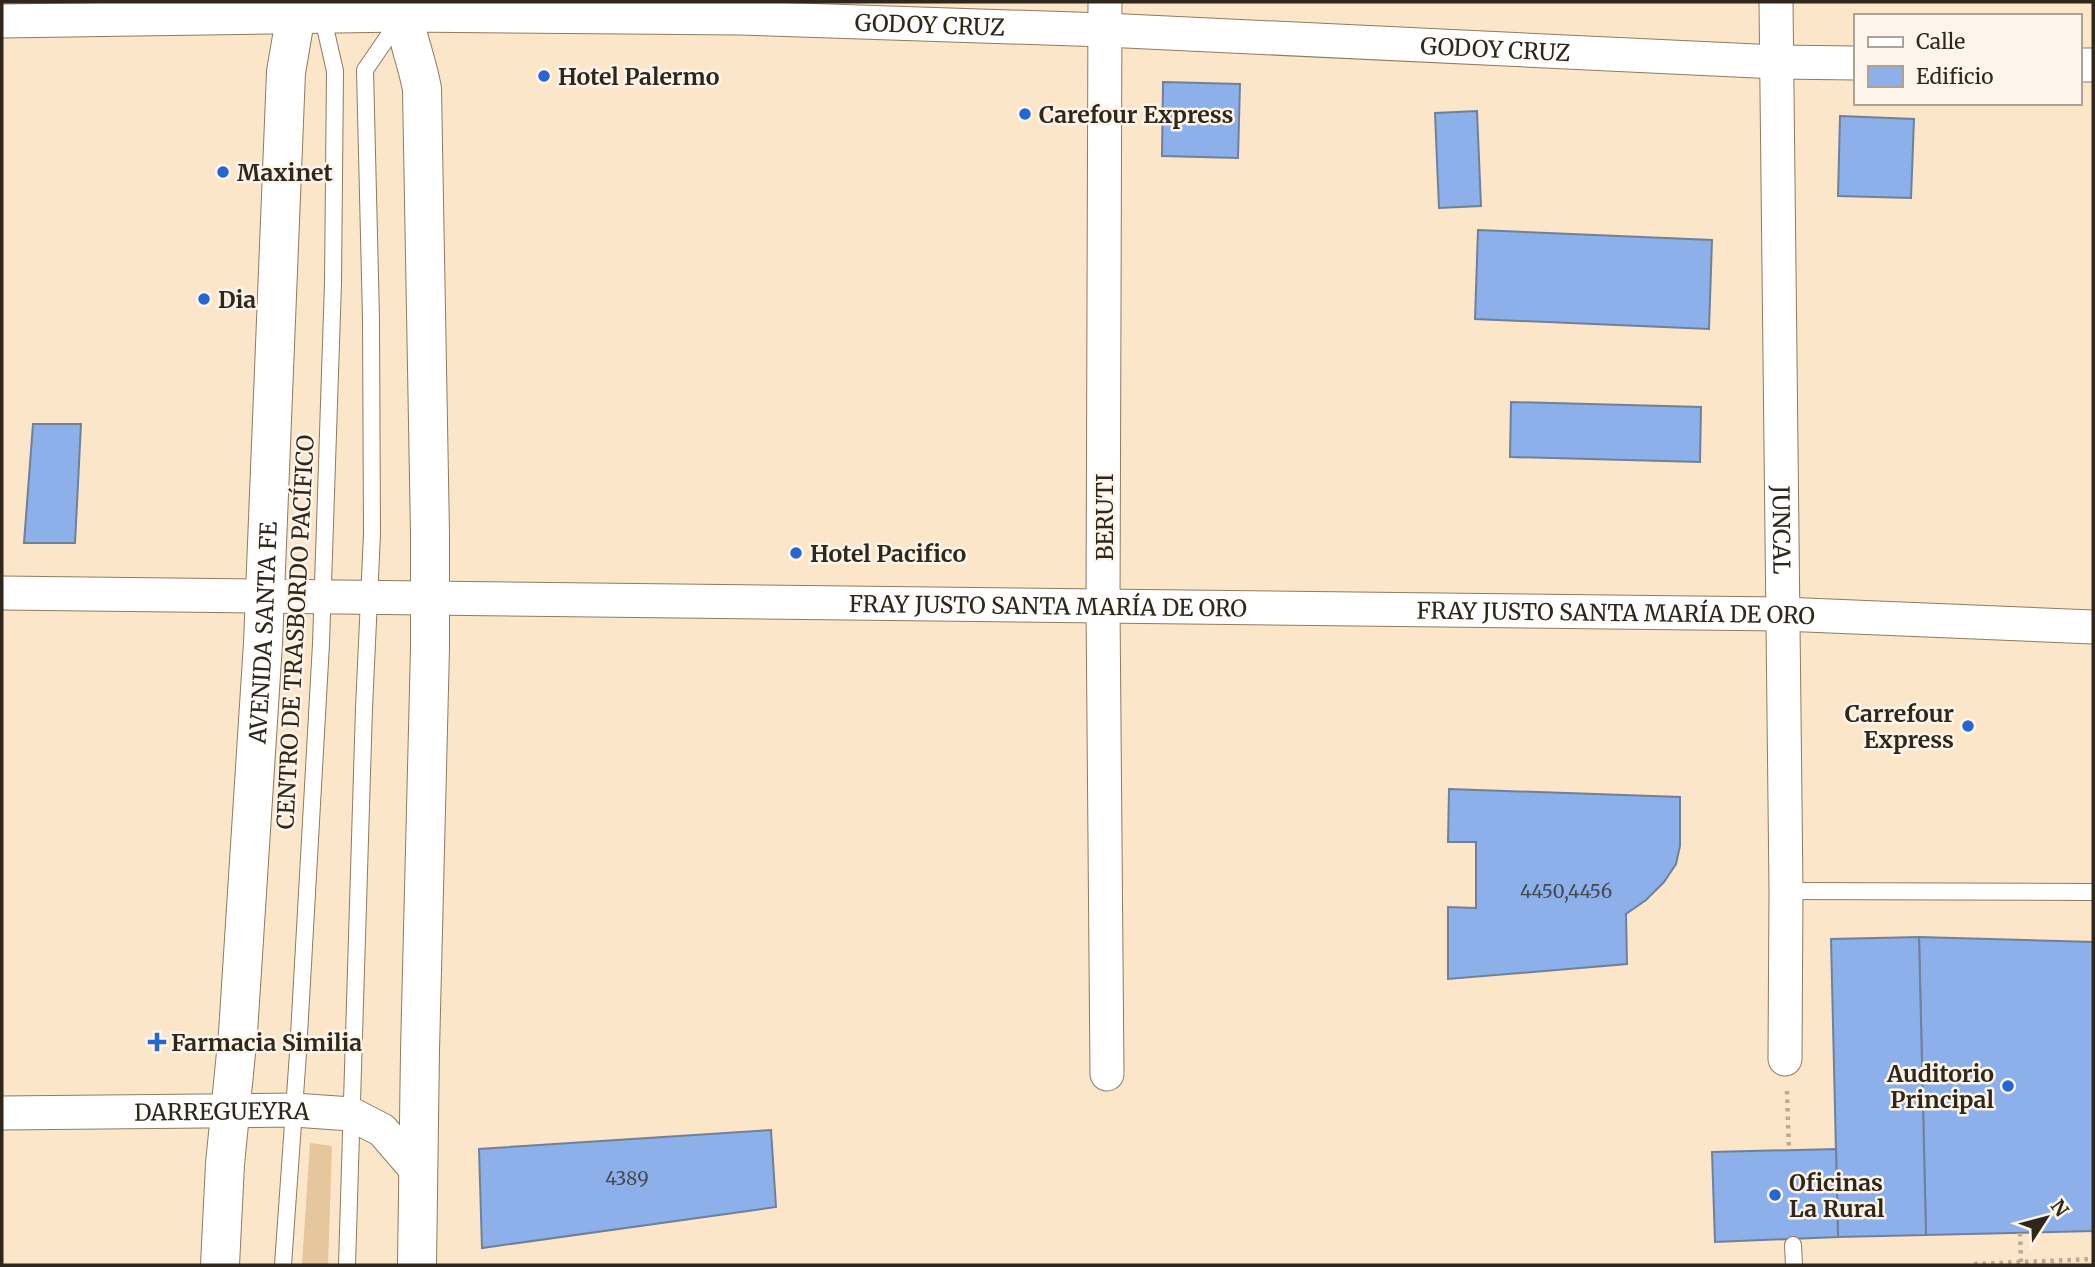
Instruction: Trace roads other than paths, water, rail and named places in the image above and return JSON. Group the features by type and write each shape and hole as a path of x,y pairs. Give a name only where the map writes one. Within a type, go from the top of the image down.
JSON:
{"main road":[{"path":"403,8 422,89 430,598 417,1265"},
{"name":"AVENIDA SANTA FE","path":"220,1265 225,1164 238,1033 265,597 286,72 309,9"}],"street":[{"name":"JUNCAL","path":"1776,2 1786,1059"},
{"name":"GODOY CRUZ","path":"2,21 403,8 740,18 1105,16 1777,62 1854,63"},
{"name":"BERUTI","path":"1105,16 1103,607 1107,1074"},
{"name":"FRAY JUSTO SANTA MARÍA DE ORO","path":"2,593 1782,614 2093,627"},
{"name":"DARREGUEYRA","path":"2,1113 294,1110 351,1114 382,1130 420,1174"}],"lane":[{"path":"347,1265 363,722 372,534 371,319 365,70 403,8"},
{"name":"CENTRO DE TRASBORDO PACÍFICO","path":"283,1265 322,597 333,283 335,71 309,9"},
{"path":"1786,891 2093,892"},
{"path":"1793,1245 1794,1265"}],"place":[{"name":"Hotel Palermo","path":"544,76"},
{"name":"Carefour Express","path":"1025,114"},
{"name":"Maxinet","path":"223,172"},
{"name":"Dia","path":"204,299"},
{"name":"Hotel Pacifico","path":"796,553"},
{"name":"Carrefour Express","path":"1968,726"},
{"name":"Farmacia Similia","path":"157,1042"},
{"name":"Auditorio Principal","path":"2008,1086"},
{"name":"Oficinas La Rural","path":"1775,1195"}]}
